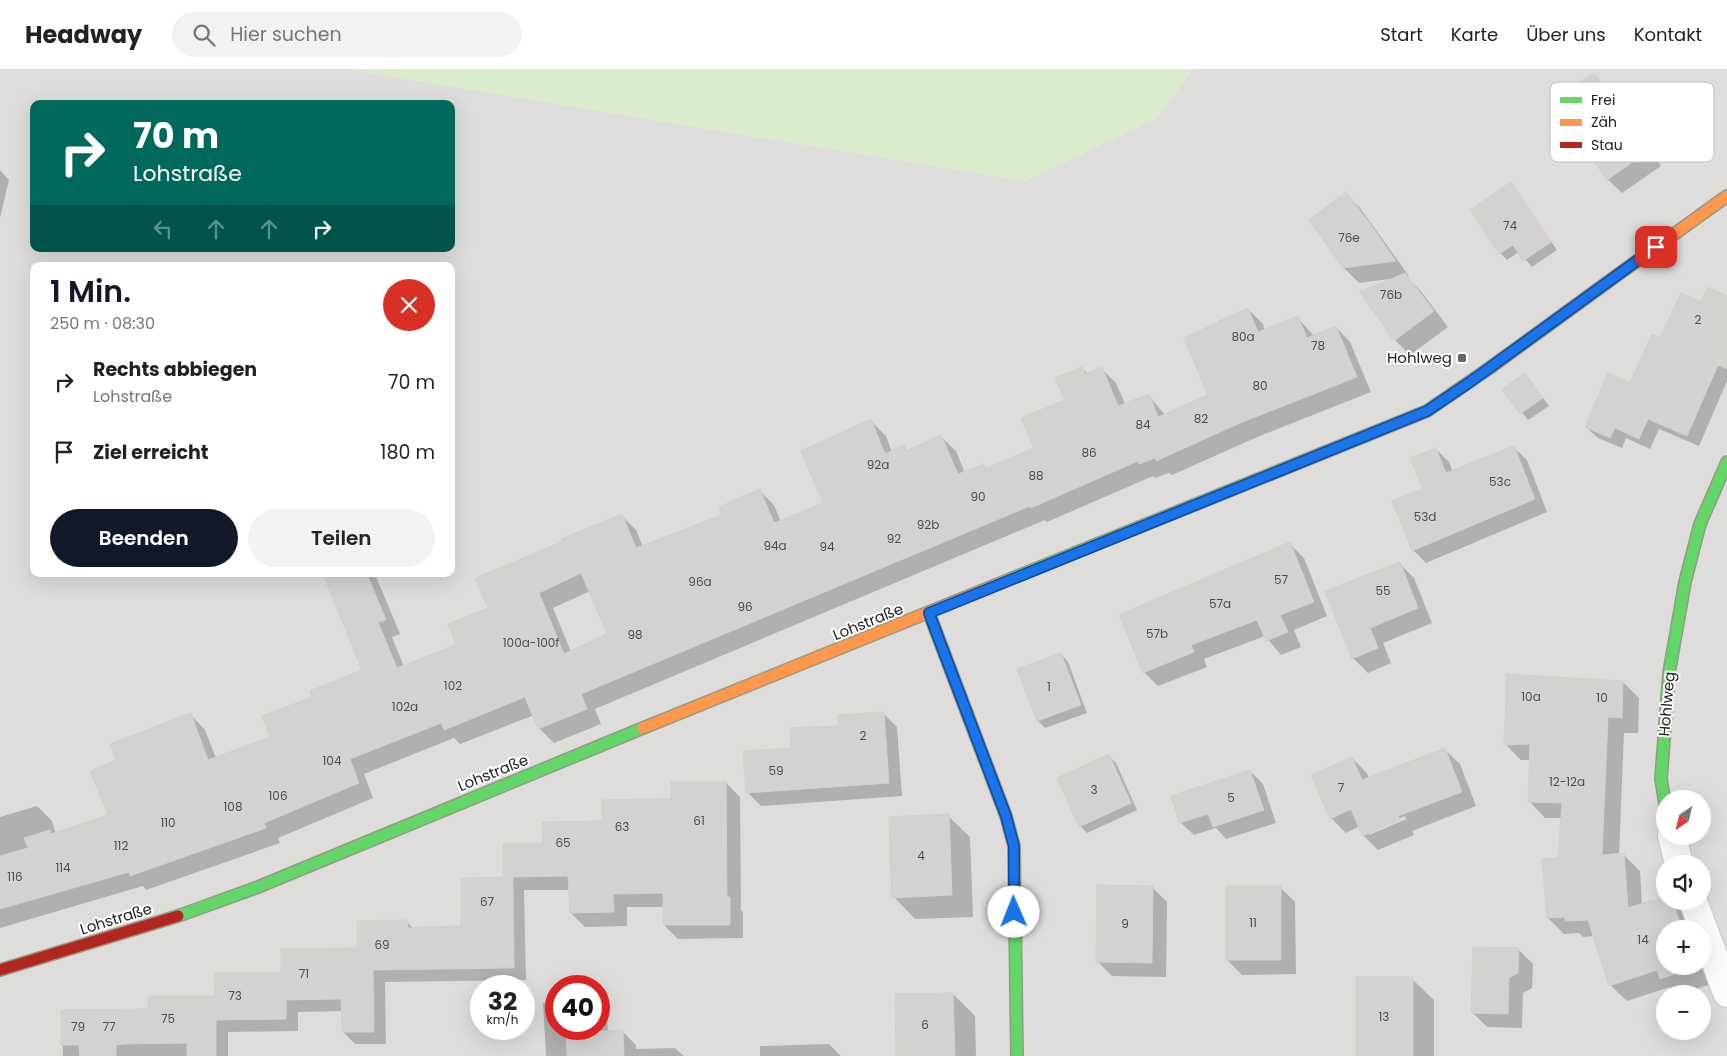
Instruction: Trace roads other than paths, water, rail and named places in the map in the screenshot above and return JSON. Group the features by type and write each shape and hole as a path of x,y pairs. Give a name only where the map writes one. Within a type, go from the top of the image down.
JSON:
{"main road":[{"name":"Lohstraße","path":"0,970 165,920 258,887 455,804 1427,411 1727,196"},
{"name":"Hohlweg","path":"1663,790 1661,779 1669,673 1685,582 1700,524 1727,462"},
{"path":"929,613 1006,816 1014,846 1017,1056"}],"street":[{"path":"1695,910 1727,993"}],"place":[{"name":"Hohlweg","path":"1462,358"}]}
